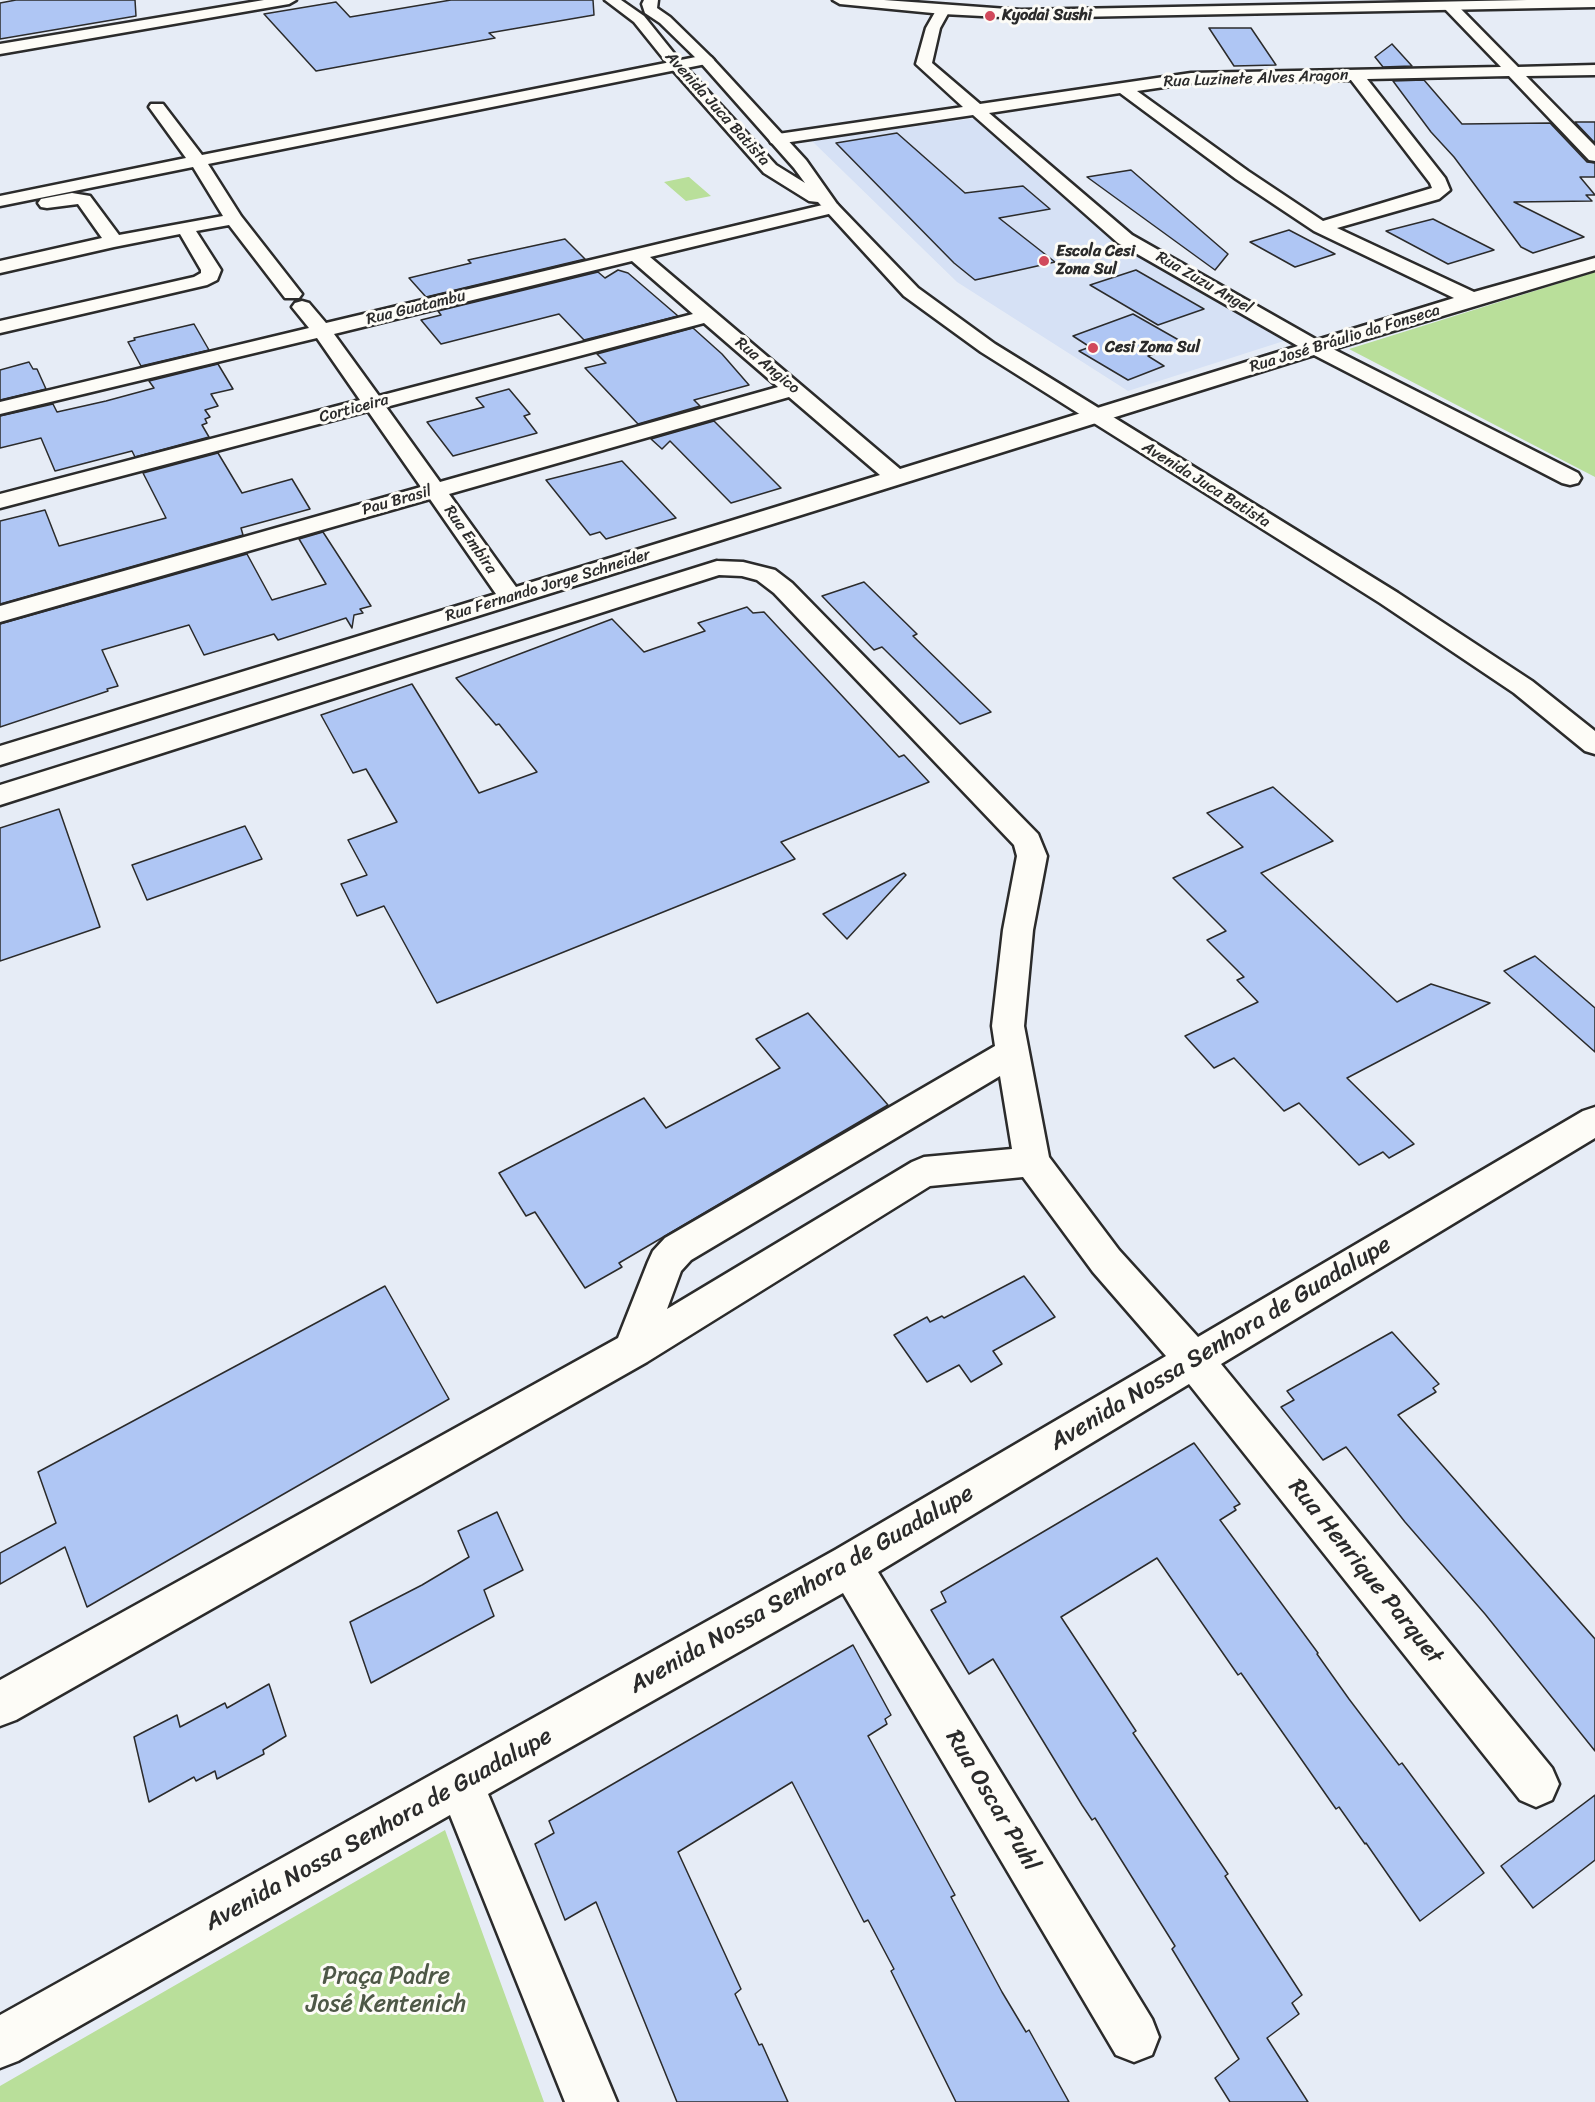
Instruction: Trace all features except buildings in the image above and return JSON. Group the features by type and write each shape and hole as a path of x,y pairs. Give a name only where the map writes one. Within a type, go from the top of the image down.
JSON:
{"street":[{"path":"0,49 289,0"},
{"name":"Avenida Juca Batista","path":"612,0 639,19 676,65 770,169 831,208"},
{"name":"Avenida Juca Batista","path":"651,0 650,9 665,20 706,60 800,164 831,208 911,292 988,348 1418,617 1523,687 1595,745"},
{"path":"840,0 943,10 1021,14 1450,6 1509,2 1595,3"},
{"path":"857,0 878,3"},
{"path":"1450,6 1595,156"},
{"name":"Rua Zuzu Angel","path":"943,10 933,28 924,64 1125,239 1316,348 1570,478"},
{"path":"0,201 706,60"},
{"name":"Rua Luzinete Alves Aragon","path":"777,139 1191,78 1595,70"},
{"path":"1320,227 1433,195 1441,190 1439,182 1356,76"},
{"path":"1122,87 1242,175 1320,227 1472,299"},
{"name":"Rua Embira","path":"157,107 198,162 234,219 322,331 512,598"},
{"path":"770,169 792,171 799,168 800,164"},
{"path":"0,213 80,198 114,241"},
{"name":"Rua Guatambu","path":"0,408 831,208"},
{"path":"0,267 114,241 234,219"},
{"path":"0,327 200,281 210,276 212,270 185,228"},
{"name":"Rua Angico","path":"636,255 897,478"},
{"name":"Rua José Bráulio da Fonseca","path":"1096,416 1472,299 1595,264"},
{"name":"Corticeira","path":"0,501 709,316"},
{"name":"Pau Brasil","path":"0,614 794,388"},
{"name":"Rua Fernando Jorge Schneider","path":"0,756 1096,416"},
{"path":"0,795 717,568 743,569 766,576 783,588 1028,841 1032,856 1018,930 1008,1026 1032,1162 924,1172 633,1350 0,1704"},
{"path":"633,1350 666,1262 678,1249 1013,1052"},
{"name":"Avenida Nossa Senhora de Guadalupe","path":"0,2043 850,1565 1595,1121"},
{"name":"Rua Henrique Parquet","path":"1032,1162 1106,1261 1194,1360 1536,1784"},
{"name":"Rua Oscar Puhl","path":"850,1565 1134,2037"},
{"path":"461,1784 591,2102"}],"shaded area":[{"name":"Escola Cesi Zona Sul","path":"977,118 1116,240 1287,340 1128,391 957,282 812,141"}],"green space":[{"path":"689,177 711,196 686,201 664,182"},
{"path":"1595,272 1595,477 1349,349"},
{"name":"Praça Padre José Kentenich","path":"445,1830 544,2102 0,2102 0,2086"}],"place":[{"name":"Kyodai Sushi","path":"990,16"},
{"name":"Escola Cesi Zona Sul","path":"1044,261"},
{"name":"Cesi Zona Sul","path":"1093,348"}]}
